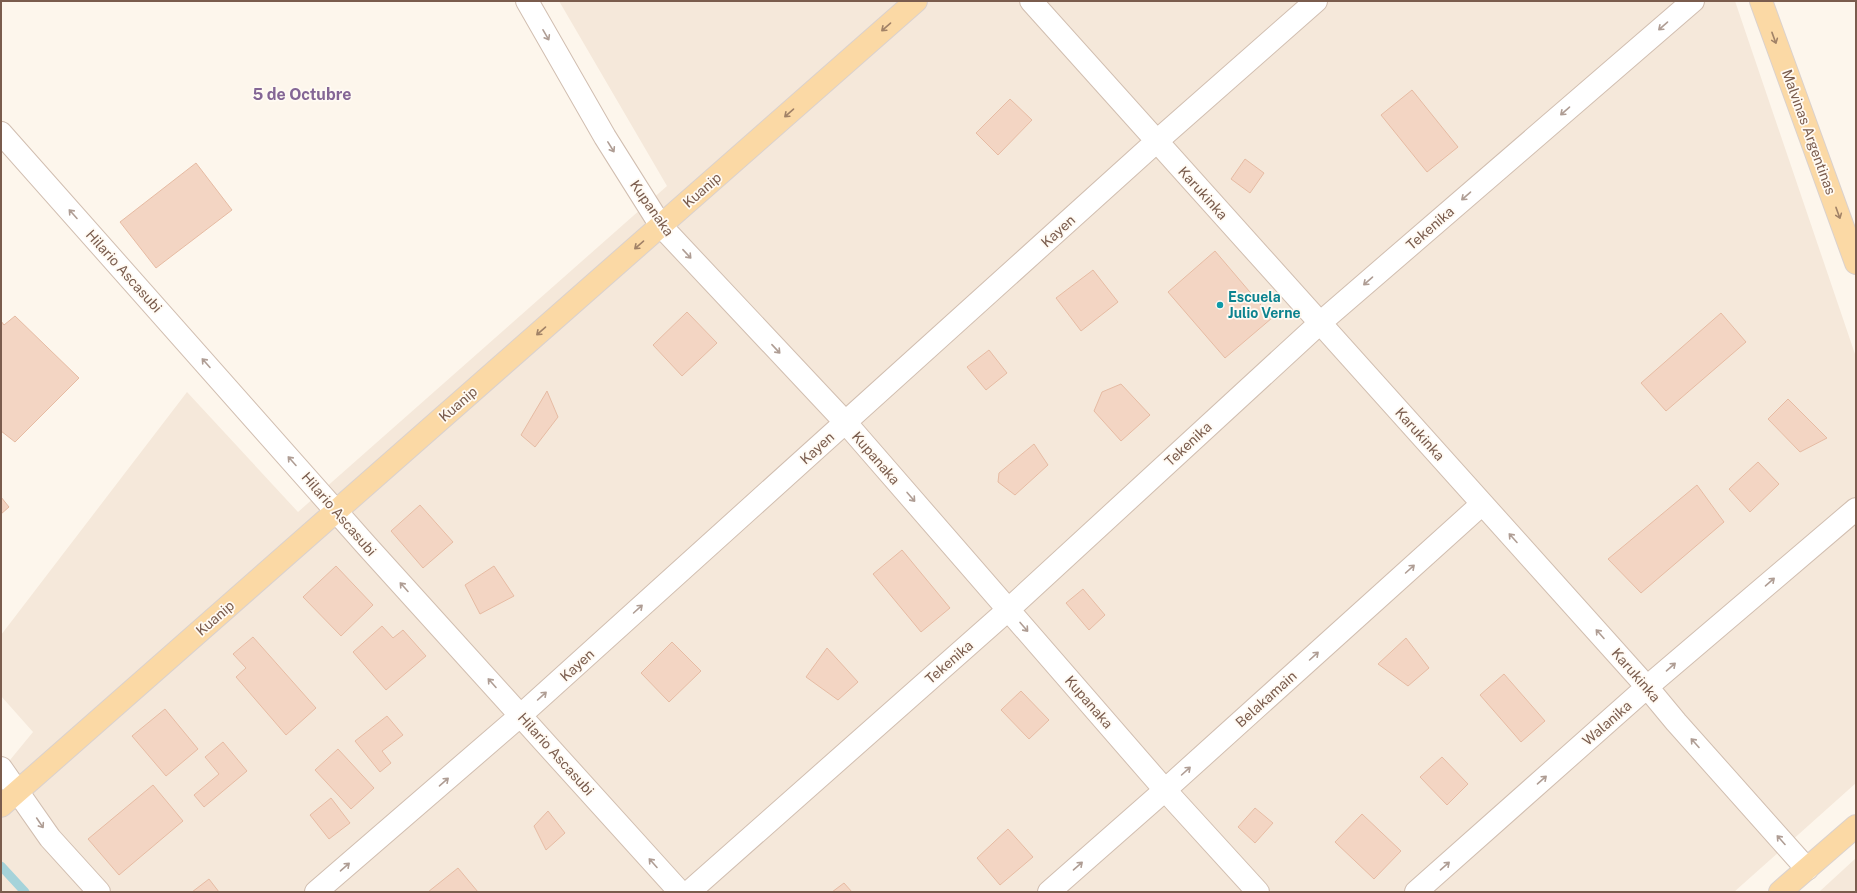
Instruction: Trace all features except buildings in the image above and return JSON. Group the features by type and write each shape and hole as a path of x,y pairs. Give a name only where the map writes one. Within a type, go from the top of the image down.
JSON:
{"main road":[{"name":"Kuanip","path":"1,806 916,1"},
{"name":"Malvinas Argentinas","path":"1761,1 1856,263"},
{"path":"1780,892 1856,826"}],"street":[{"name":"Kupanaka","path":"526,1 605,137 661,226 846,423 1166,790 1258,892"},
{"name":"Karukinka","path":"1031,1 1648,687 1676,722 1807,869"},
{"name":"Kayen","path":"316,892 521,715 1157,141 1316,1"},
{"name":"Tekenika","path":"688,892 1009,609 1320,323 1693,1"},
{"name":"Hilario Ascasubi","path":"1,133 337,511 680,892"},
{"name":"Belakamain","path":"1049,892 1166,790 1482,504"},
{"name":"Walanika","path":"1416,892 1648,687 1856,509"},
{"path":"1,768 18,790 50,838 99,892"}],"shaded area":[{"path":"559,1 1735,1 1856,357 1856,783 1734,892 1,892 1,771 33,732 1,696 1,635 187,392 298,512 667,186"},
{"path":"1856,858 1856,892 1819,892"}],"waterway":[{"path":"1,866 25,892"}],"place":[{"name":"Escuela Julio Verne","path":"1220,305"}],"district":[{"name":"5 de Octubre","path":"302,94"}]}
